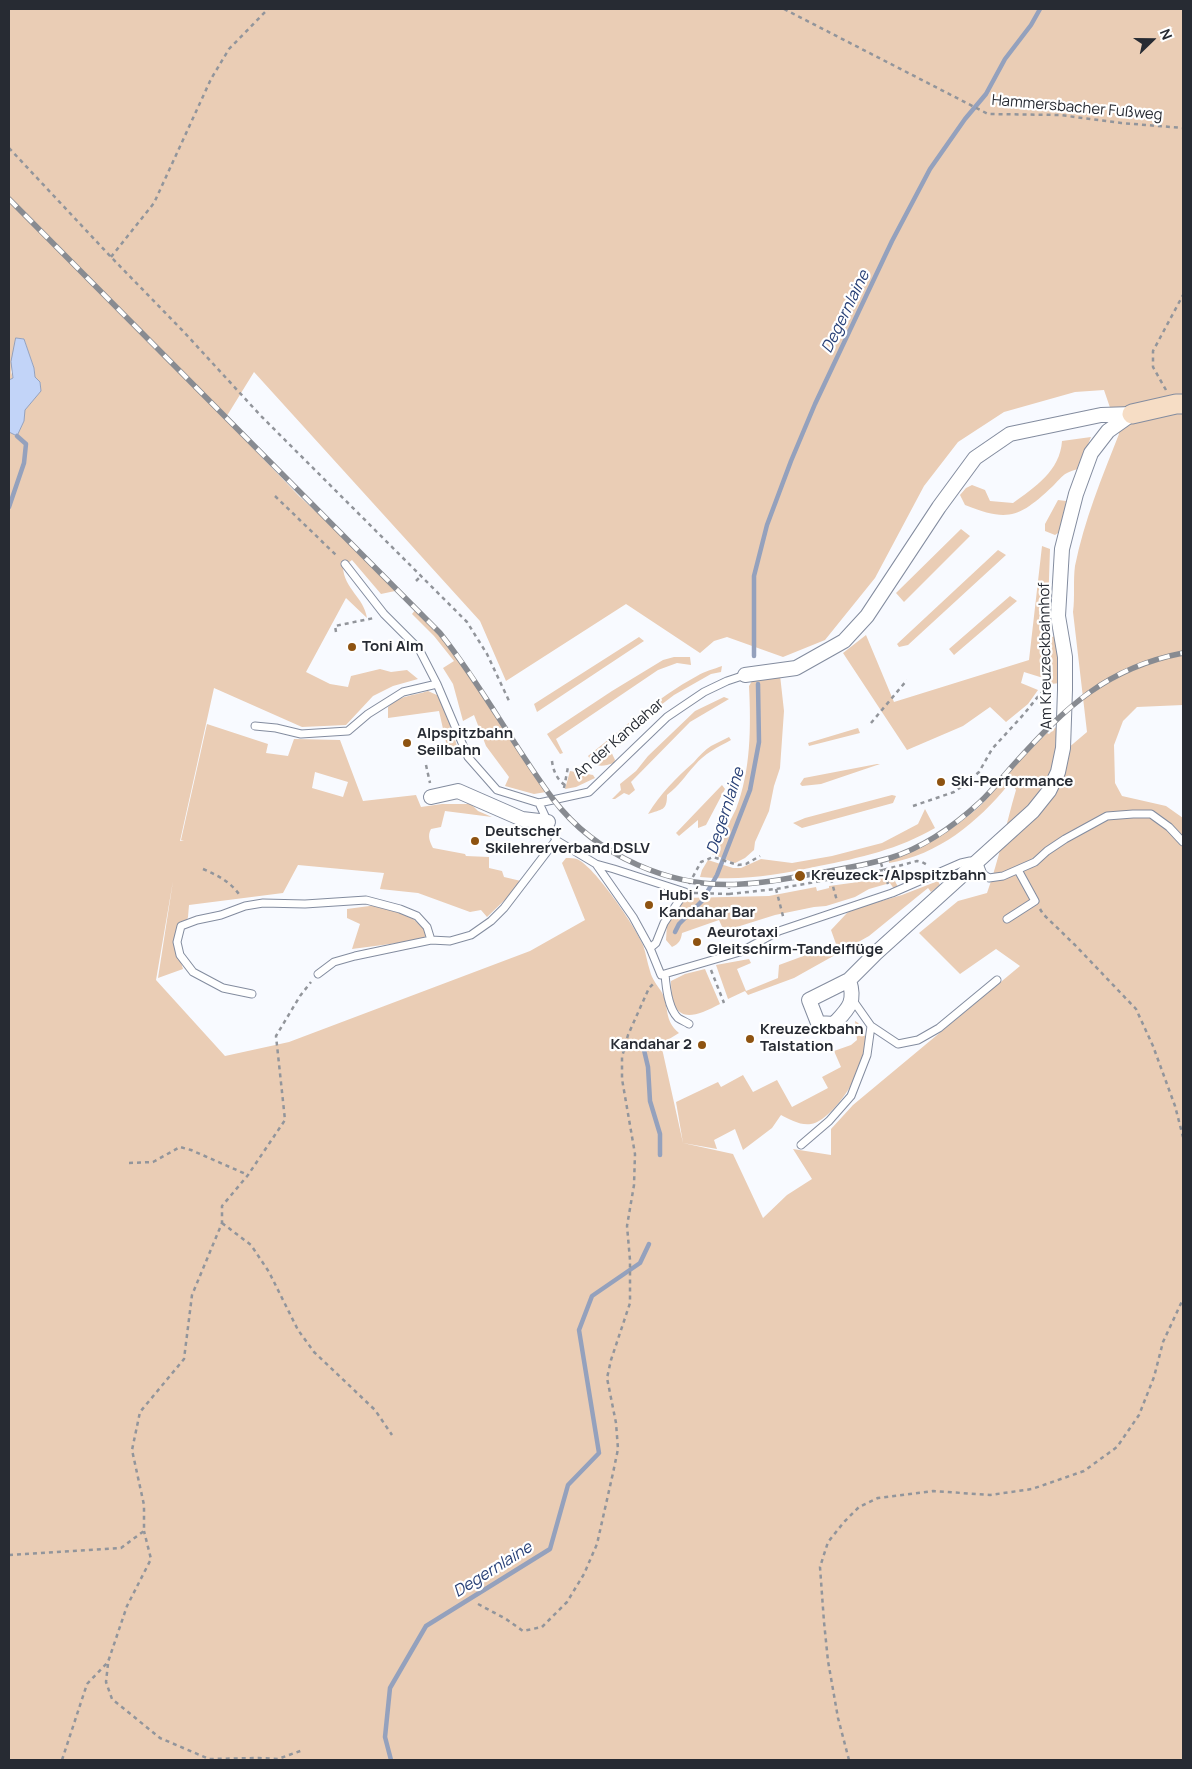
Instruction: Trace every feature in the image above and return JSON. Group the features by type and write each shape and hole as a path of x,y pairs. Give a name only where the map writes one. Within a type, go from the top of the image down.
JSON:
{"street":[{"path":"1132,414 1180,404"},
{"name":"An der Kandahar","path":"745,675 796,668 844,641 868,616 939,507 974,458 1010,434 1101,414 1132,414"},
{"name":"Am Kreuzeckbahnhof","path":"852,999 845,1012 834,1024 818,1023 809,1000 849,980 876,953 1033,811 1049,791 1058,772 1063,748 1064,658 1058,616 1062,549 1076,494 1091,453 1108,431 1132,414"},
{"path":"431,797 458,791 522,820 548,822"},
{"path":"849,980 853,993 852,999"}],"lane":[{"path":"345,564 385,616 419,649 437,684 468,758 497,790 540,804 556,840 596,864 685,892 664,923 656,943 650,948"},
{"name":"An der Kandahar","path":"540,804 589,792 667,717 704,692 745,675"},
{"path":"255,726 276,728 301,734 348,731 368,714 403,692 437,684"},
{"path":"663,975 740,952 786,928 901,890 961,863 978,861 983,874 989,878 1003,876 1035,862 1065,839 1107,816 1151,814 1169,827 1183,842"},
{"path":"318,974 334,962 432,940 450,941 472,935 504,908 556,840"},
{"path":"596,864 633,917 650,948 663,975 672,1007 677,1017 689,1024"},
{"path":"1007,918 1035,901 1018,870"},
{"path":"252,994 223,988 193,972 180,955 177,942 181,926 197,920 221,915 244,906 366,900 400,909 417,916 427,927 432,940"},
{"path":"852,999 871,1026 898,1044 918,1040 939,1028 997,980"},
{"path":"801,1145 828,1121 851,1096 867,1056 871,1026"}],"path":[{"path":"111,257 154,203 211,79 229,49 268,9"},
{"name":"Hammersbacher Fußweg","path":"784,9 988,114 1060,115 1121,123 1183,128"},
{"path":"9,148 111,257 183,330 261,416 467,622 487,654 510,703"},
{"path":"1180,404 1153,367 1154,351 1183,295"},
{"path":"275,496 345,564"},
{"path":"416,581 421,576"},
{"path":"336,632 335,626 385,616"},
{"path":"871,723 907,680"},
{"path":"913,806 954,792 968,782 979,772 992,749 1040,694 1048,687 1065,690"},
{"path":"552,761 553,769 560,781 565,785"},
{"path":"563,799 568,767"},
{"path":"685,892 700,862 713,857 738,865 746,864 760,856"},
{"path":"698,894 716,895 776,889 883,870 917,861 922,862 938,873"},
{"path":"881,863 885,877"},
{"path":"203,869 223,878 235,888 244,906"},
{"path":"831,879 839,910"},
{"path":"729,888 729,894"},
{"path":"776,889 786,928"},
{"path":"1035,901 1043,914 1075,944 1136,1009 1153,1046 1175,1106 1183,1137"},
{"path":"708,962 724,1003"},
{"path":"303,1750 278,1759 209,1760 160,1738 112,1699 106,1682 108,1662 126,1606 151,1559 144,1531 144,1505 132,1450 140,1412 184,1359 192,1295 222,1223 222,1206 248,1176 285,1120 276,1036 300,996 318,974"},
{"path":"478,1604 506,1619 523,1631 542,1627 567,1602 584,1574 597,1544 618,1449 616,1423 607,1378 630,1303 630,1260 627,1226 634,1185 635,1154 622,1079 622,1057 628,1035 649,988 663,975"},
{"path":"129,1164 152,1162 180,1147 191,1150 248,1176"},
{"path":"222,1223 251,1245 269,1272 298,1330 314,1352 374,1410 392,1435"},
{"path":"849,1760 838,1718 828,1661 824,1622 820,1567 828,1542 859,1507 878,1498 933,1491 990,1495 1032,1489 1084,1471 1117,1447 1139,1415 1154,1377 1163,1342 1183,1299"},
{"path":"9,1555 121,1548 144,1531"},
{"path":"62,1760 87,1684 108,1662"}],"shaded area":[{"path":"9,9 1183,9 1183,705 1137,707 1123,721 1114,745 1115,783 1122,796 1166,806 1183,818 1183,1760 9,1760 9,432 17,436 24,421 24,410 41,390 40,382 35,377 34,368 24,339 16,338 11,372 13,378 9,380","holes":["254,372 480,621 506,681 626,604 700,653 714,641 727,637 783,657 825,640 875,578 924,486 958,442 1004,412 1075,392 1104,390 1119,434 1088,516 1074,577 1073,612 1087,732 1054,760 1057,726 1035,745 985,801 959,823 937,838 889,860 889,863 907,859 940,845 956,835 984,812 1008,785 1013,785 1016,790 987,893 958,901 919,933 960,974 996,949 1020,966 853,1105 831,1129 831,1155 793,1149 812,1179 787,1195 763,1218 733,1154 683,1143 661,1044 679,1033 671,1023 664,997 652,977 639,936 604,885 585,864 577,859 566,858 562,863 585,920 530,951 289,1042 225,1056 156,980 173,881 158,978 183,969 177,948 188,917 189,905 283,893 298,865 384,873 380,889 418,893 470,912 481,910 487,917 513,892 521,881 504,877 502,871 489,868 489,857 466,856 465,854 433,848 429,834 431,829 441,827 445,811 492,817 478,811 471,804 442,804 421,807 416,795 363,801 340,740 294,739 288,756 266,753 268,744 207,724 181,840 184,840 180,841 214,688 302,727 346,725 373,696 393,686 418,679 407,670 391,672 380,669 351,676 348,687 330,684 306,672 346,598 367,618 362,604 344,575 343,567 352,560 381,594 395,591 358,550 300,497 225,419","315,772 348,782 343,797 312,788"]},
{"path":"1091,437 1078,469 1064,475 1041,497 1022,511 1003,515 992,514 965,505 960,495 966,488 972,485 985,490 990,501 1013,503 1038,484 1051,470 1057,461 1062,441"},
{"path":"1058,500 1066,501 1062,525 1055,535 1045,531 1045,524"},
{"path":"961,529 970,536 904,602 896,593"},
{"path":"1042,546 1050,549 1047,638 1056,636 1060,683 1051,684 1051,675 1040,677 1024,672 1021,683 1038,690 1028,704 1006,722 990,707 963,726 907,750 843,653 866,635 894,702 1029,660"},
{"path":"998,550 1006,555 908,645 899,647 897,644"},
{"path":"1010,596 1017,601 954,655 949,649"},
{"path":"416,609 453,651 470,674 546,792 534,794 505,786 509,777 486,746 474,715 463,721 453,684 443,668 454,661 434,636 412,614"},
{"path":"639,637 644,641 537,712 534,704"},
{"path":"674,657 690,657 691,665 677,663 658,670 556,739 563,753 560,754 547,734 663,660"},
{"path":"722,666 721,672 711,674 674,695 657,708 645,722 608,745 615,760 614,763 599,766 588,756 668,693 706,671"},
{"path":"780,675 784,711 780,768 769,811 755,842 754,850 745,858 735,863 712,854 736,809 745,779 750,733 749,686 752,681"},
{"path":"428,691 439,696 451,725 458,750 448,751 439,711 388,718 388,707 393,703 402,698"},
{"path":"724,697 729,699 690,722 631,782 635,790 629,795 624,793 612,799 621,790 620,784 636,771 648,756 695,711"},
{"path":"858,728 860,733 809,746 808,743"},
{"path":"729,737 731,740 703,757 667,795 666,804 663,809 648,814 669,786 702,753"},
{"path":"880,764 821,784 802,786 800,784 804,778"},
{"path":"570,771 593,775 595,778 576,787 565,789"},
{"path":"722,785 725,789 706,825 698,828 698,820 679,836 676,833"},
{"path":"892,795 896,796 893,803 802,828 793,823 805,818"},
{"path":"925,809 935,828 907,842 879,852 834,863 774,874 745,878 700,877 708,860 733,868 741,868 761,859 792,863 832,856 882,843 918,824"},
{"path":"892,875 898,887 894,889 890,883 826,906 775,915 724,931 719,920 682,933 679,942 672,947 666,940 667,924 684,898 769,896 816,887 817,891 829,888 829,886 873,880"},
{"path":"938,881 940,885 931,892 928,888 869,936 794,978 748,995 745,991 728,999 716,965 749,959 751,963 737,969 746,991 778,978 779,965 836,944 831,930 847,913"},
{"path":"377,905 409,915 425,930 425,937 413,941 352,949 360,924 347,918 347,909"},
{"path":"705,969 720,1004 700,1013 684,1014 674,1005 671,981 685,974"},
{"path":"855,1021 863,1030 865,1044 862,1060 855,1078 845,1094 834,1109 822,1119 811,1124 803,1124 781,1115 772,1128 743,1150 735,1129 714,1140 717,1149 683,1143 676,1102 718,1082 721,1087 743,1075 753,1092 777,1080 792,1107 828,1088 822,1077 841,1067 834,1051 851,1045 857,1040"}],"water":[{"path":"16,338 24,339 34,368 35,377 40,382 41,391 25,410 24,421 17,436 9,432 9,380 13,378 11,362"}],"waterway":[{"name":"Degernlaine","path":"754,656 754,576 767,525 815,404 892,241 930,169 965,119 986,94 1005,59 1031,25 1040,9"},
{"path":"9,507 24,463 26,444 17,436"},
{"name":"Degernlaine","path":"675,932 679,924 702,901 717,875 750,790 759,742 758,684"},
{"name":"Degernlaine","path":"644,1050 648,1067 650,1101 660,1134 660,1155"},
{"name":"Degernlaine","path":"391,1760 385,1737 390,1688 426,1626 550,1549 568,1485 599,1453 579,1330 592,1296 640,1263 649,1244"}],"railway":[{"path":"9,199 440,633 470,674 538,779 571,819 591,837 637,865 689,881 742,884 775,881 849,868 880,861 903,853 927,842 970,811 1052,724 1089,693 1131,669 1183,653"}],"place":[{"name":"Toni Alm","path":"352,647"},
{"name":"Alpspitzbahn Seilbahn","path":"407,743"},
{"name":"Ski-Performance","path":"941,782"},
{"name":"Deutscher Skilehrerverband DSLV","path":"475,841"},
{"name":"Kreuzeck-/Alpspitzbahn","path":"800,876"},
{"name":"Hubi´s Kandahar Bar","path":"649,905"},
{"name":"Aeurotaxi Gleitschirm-Tandelflüge","path":"697,942"},
{"name":"Kreuzeckbahn Talstation","path":"750,1039"},
{"name":"Kandahar 2","path":"702,1045"}]}
